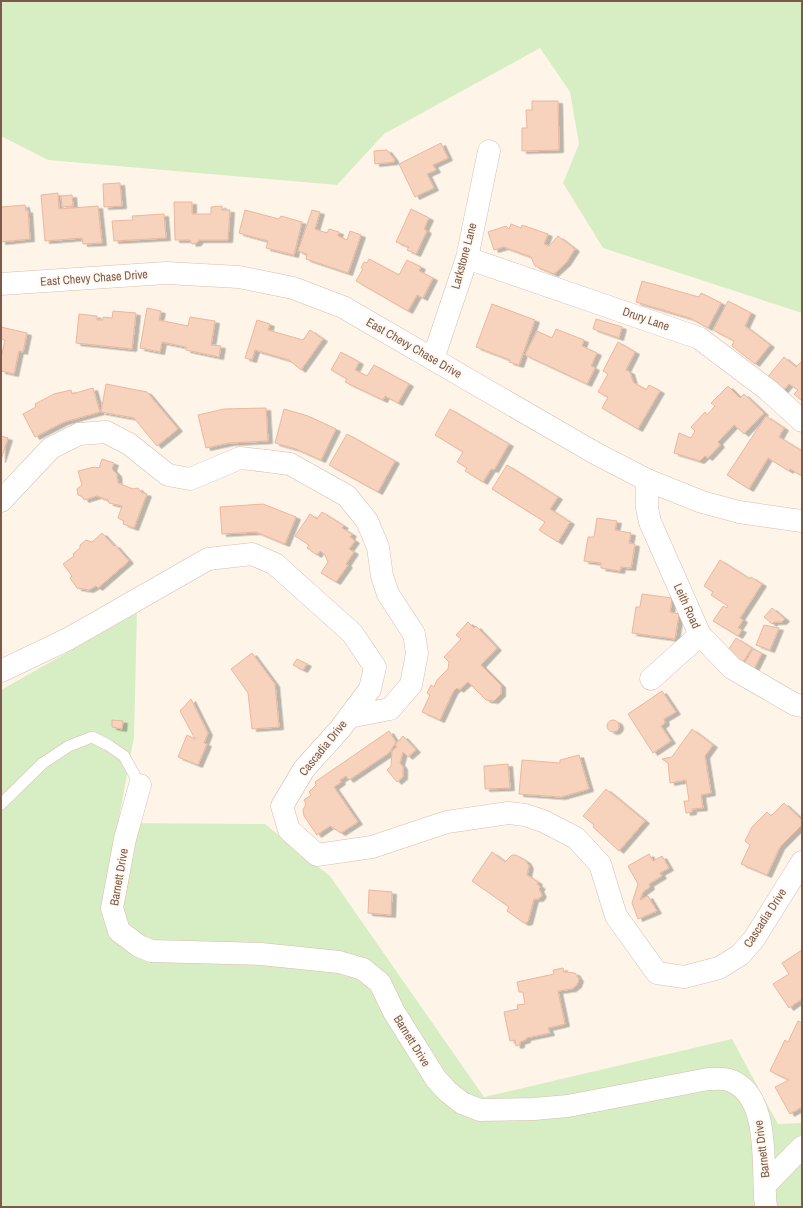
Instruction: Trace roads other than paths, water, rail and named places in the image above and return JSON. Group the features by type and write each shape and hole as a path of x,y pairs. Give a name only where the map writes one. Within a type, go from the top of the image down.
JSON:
{"street":[{"name":"Larkstone Lane","path":"433,359 466,258 489,151"},
{"name":"Drury Lane","path":"466,258 699,338 768,390 802,421"},
{"name":"East Chevy Chase Drive","path":"1,284 166,273 239,277 293,288 343,308 595,453 646,480 702,502 732,510 802,521"},
{"path":"1,501 51,448 79,434 106,432 129,444 168,475 190,479 240,458 267,461 290,464 347,496 367,520 378,547 382,576 386,588 414,634 417,653 411,685 390,709 349,717"},
{"name":"Leith Road","path":"646,480 647,508 650,522 700,635 732,668 794,704 802,706"},
{"name":"Cascadia Drive","path":"1,671 68,639 208,559 252,554 275,564 352,634 375,667 370,689 349,717 304,769 282,806 289,830 317,855 372,847 447,822 508,813 525,815 543,821 576,838 600,864 616,916 657,973 684,977 719,968 740,955 754,939 802,862"},
{"path":"651,679 700,635"},
{"name":"Barnett Drive","path":"140,785 124,846 112,908 119,931 139,946 151,951 261,954 314,959 339,962 363,969 380,983 394,1012 436,1080 462,1103 480,1110 534,1109 568,1106 708,1079 729,1080 738,1085 748,1094 755,1106 760,1124 766,1184 766,1207"},
{"path":"766,1184 802,1147"}],"lane":[{"path":"1,804 43,763 70,746 92,737 108,745 124,756 140,785"}]}
